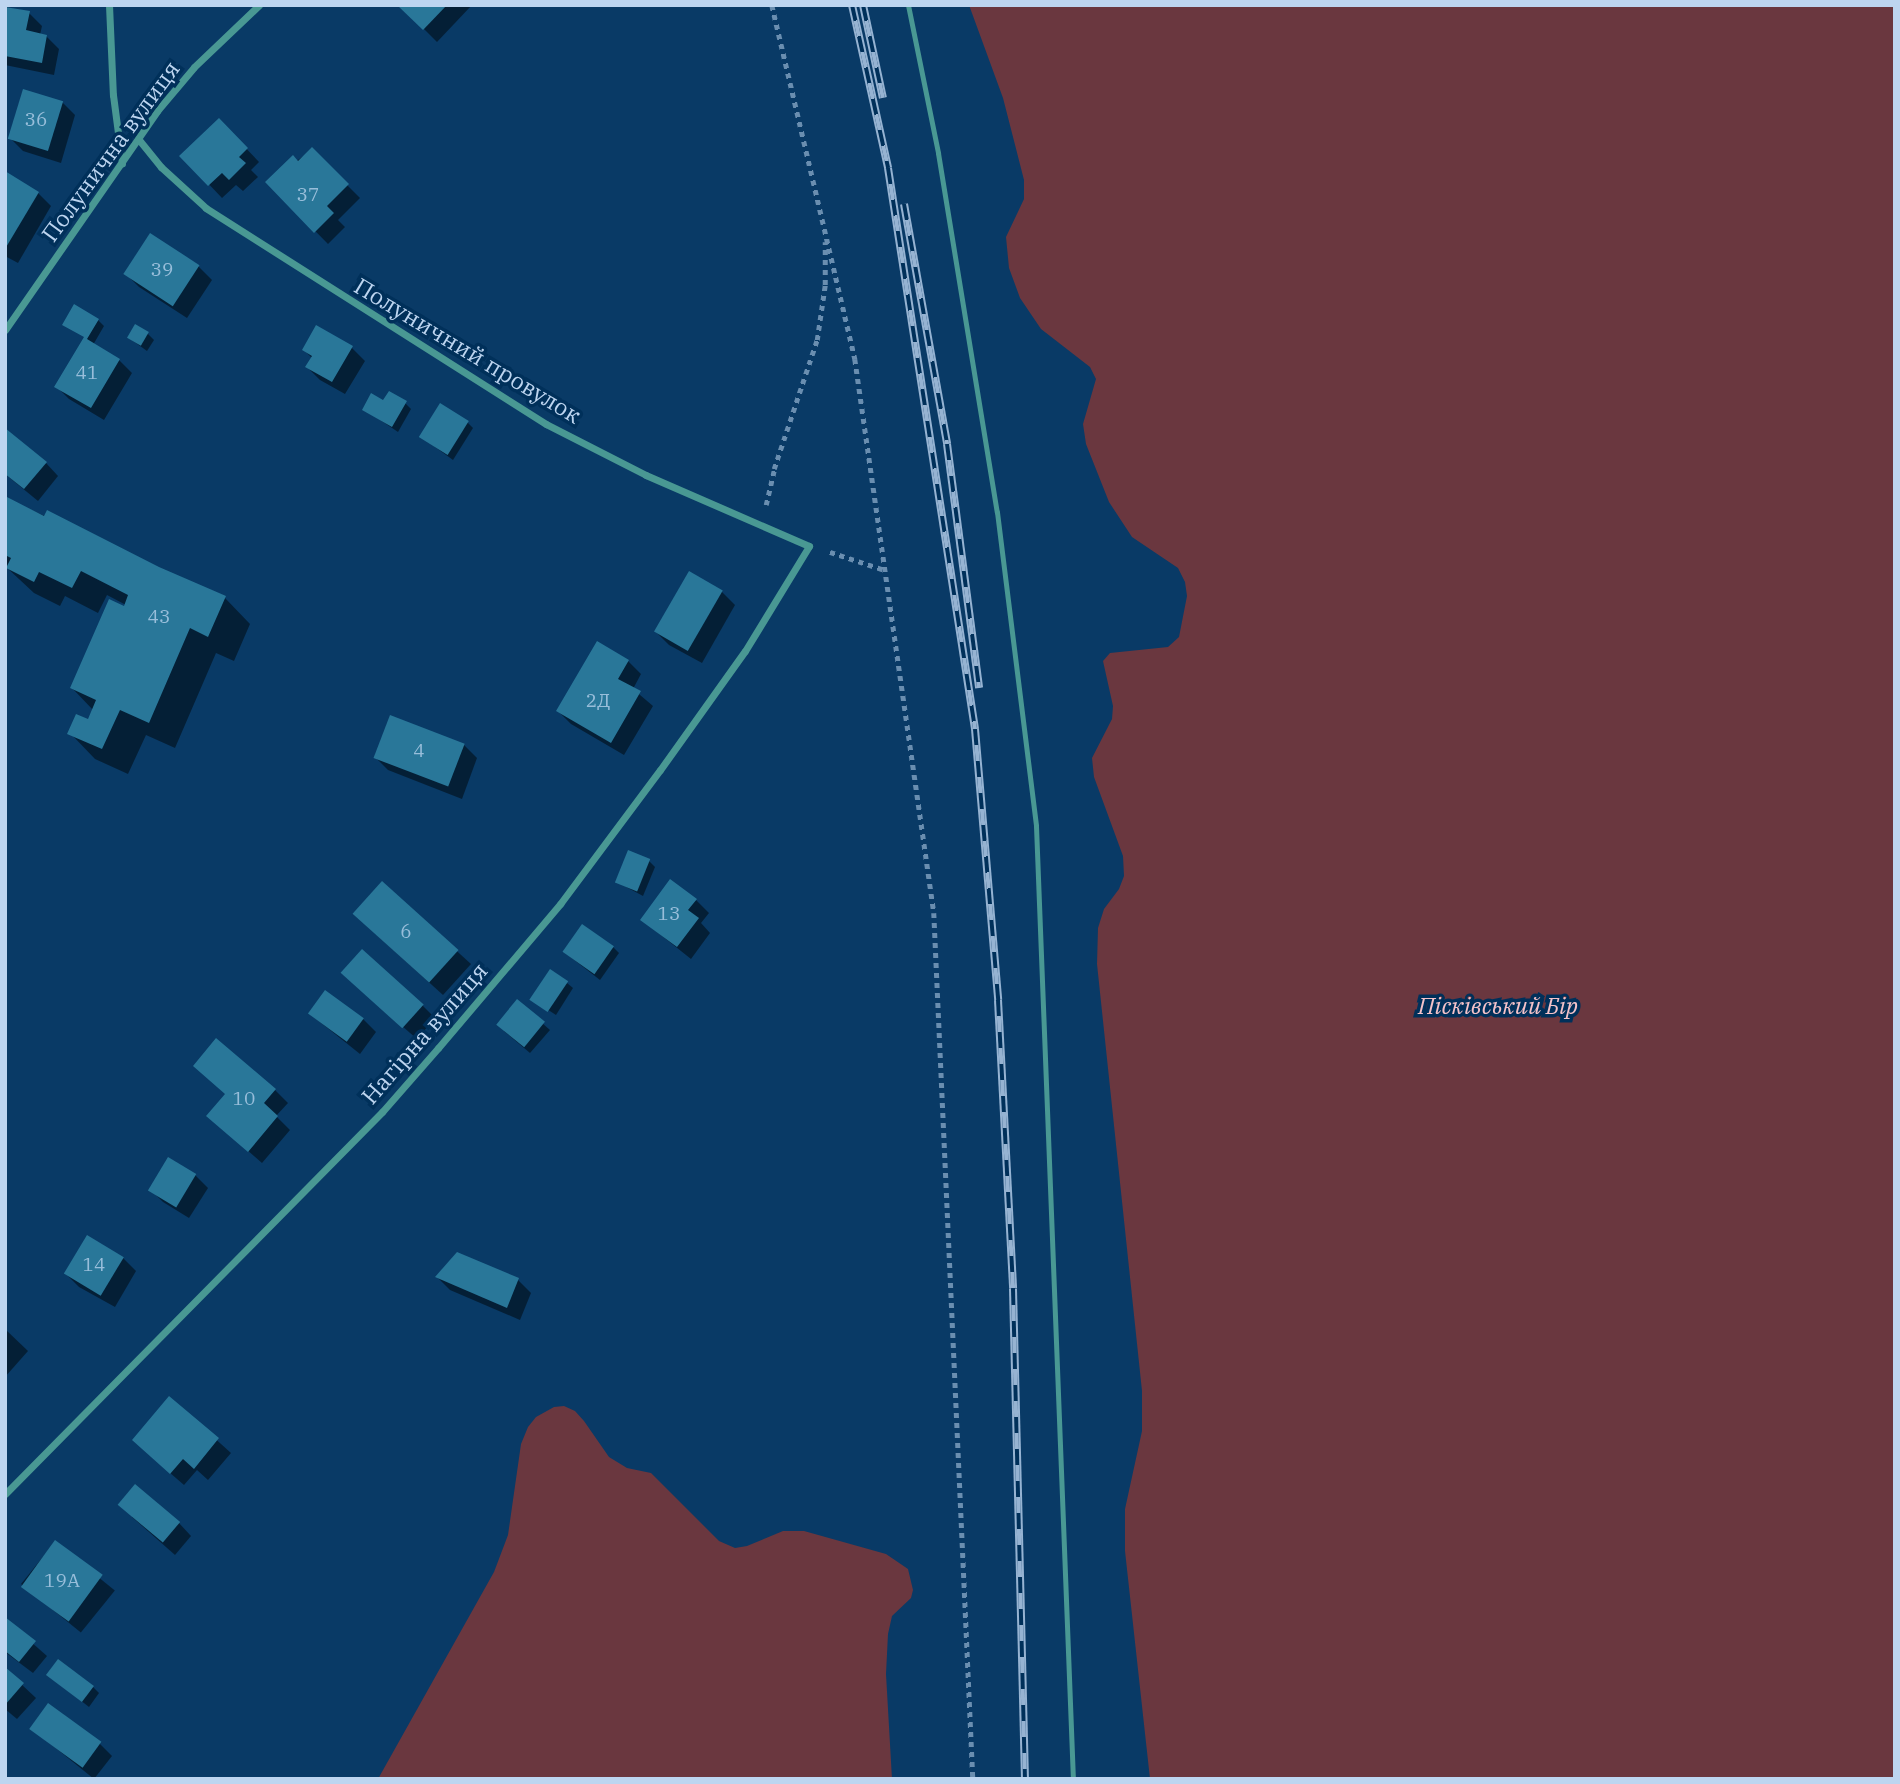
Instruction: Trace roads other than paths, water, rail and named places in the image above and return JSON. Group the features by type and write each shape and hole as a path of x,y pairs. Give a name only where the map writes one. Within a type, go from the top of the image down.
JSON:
{"street":[{"path":"109,5 113,95 122,164"},
{"name":"Полунична вулиця","path":"5,330 138,139 194,67 259,5"},
{"name":"Полуничний провулок","path":"138,139 161,167 206,208 546,424 646,475 809,546"},
{"name":"Нагірна вулиця","path":"5,1494 382,1112 438,1048 560,904 651,781 745,651 809,546"}],"lane":[{"path":"908,5 938,153 997,512 1036,826 1073,1779"}],"railway":[{"path":"852,5 888,168 975,729 998,1000 1013,1289 1025,1779"},
{"path":"863,5 883,98"},
{"path":"904,204 947,444 979,688"}],"park label":[{"name":"Пісківський Бір","path":"1498,1005"}]}
